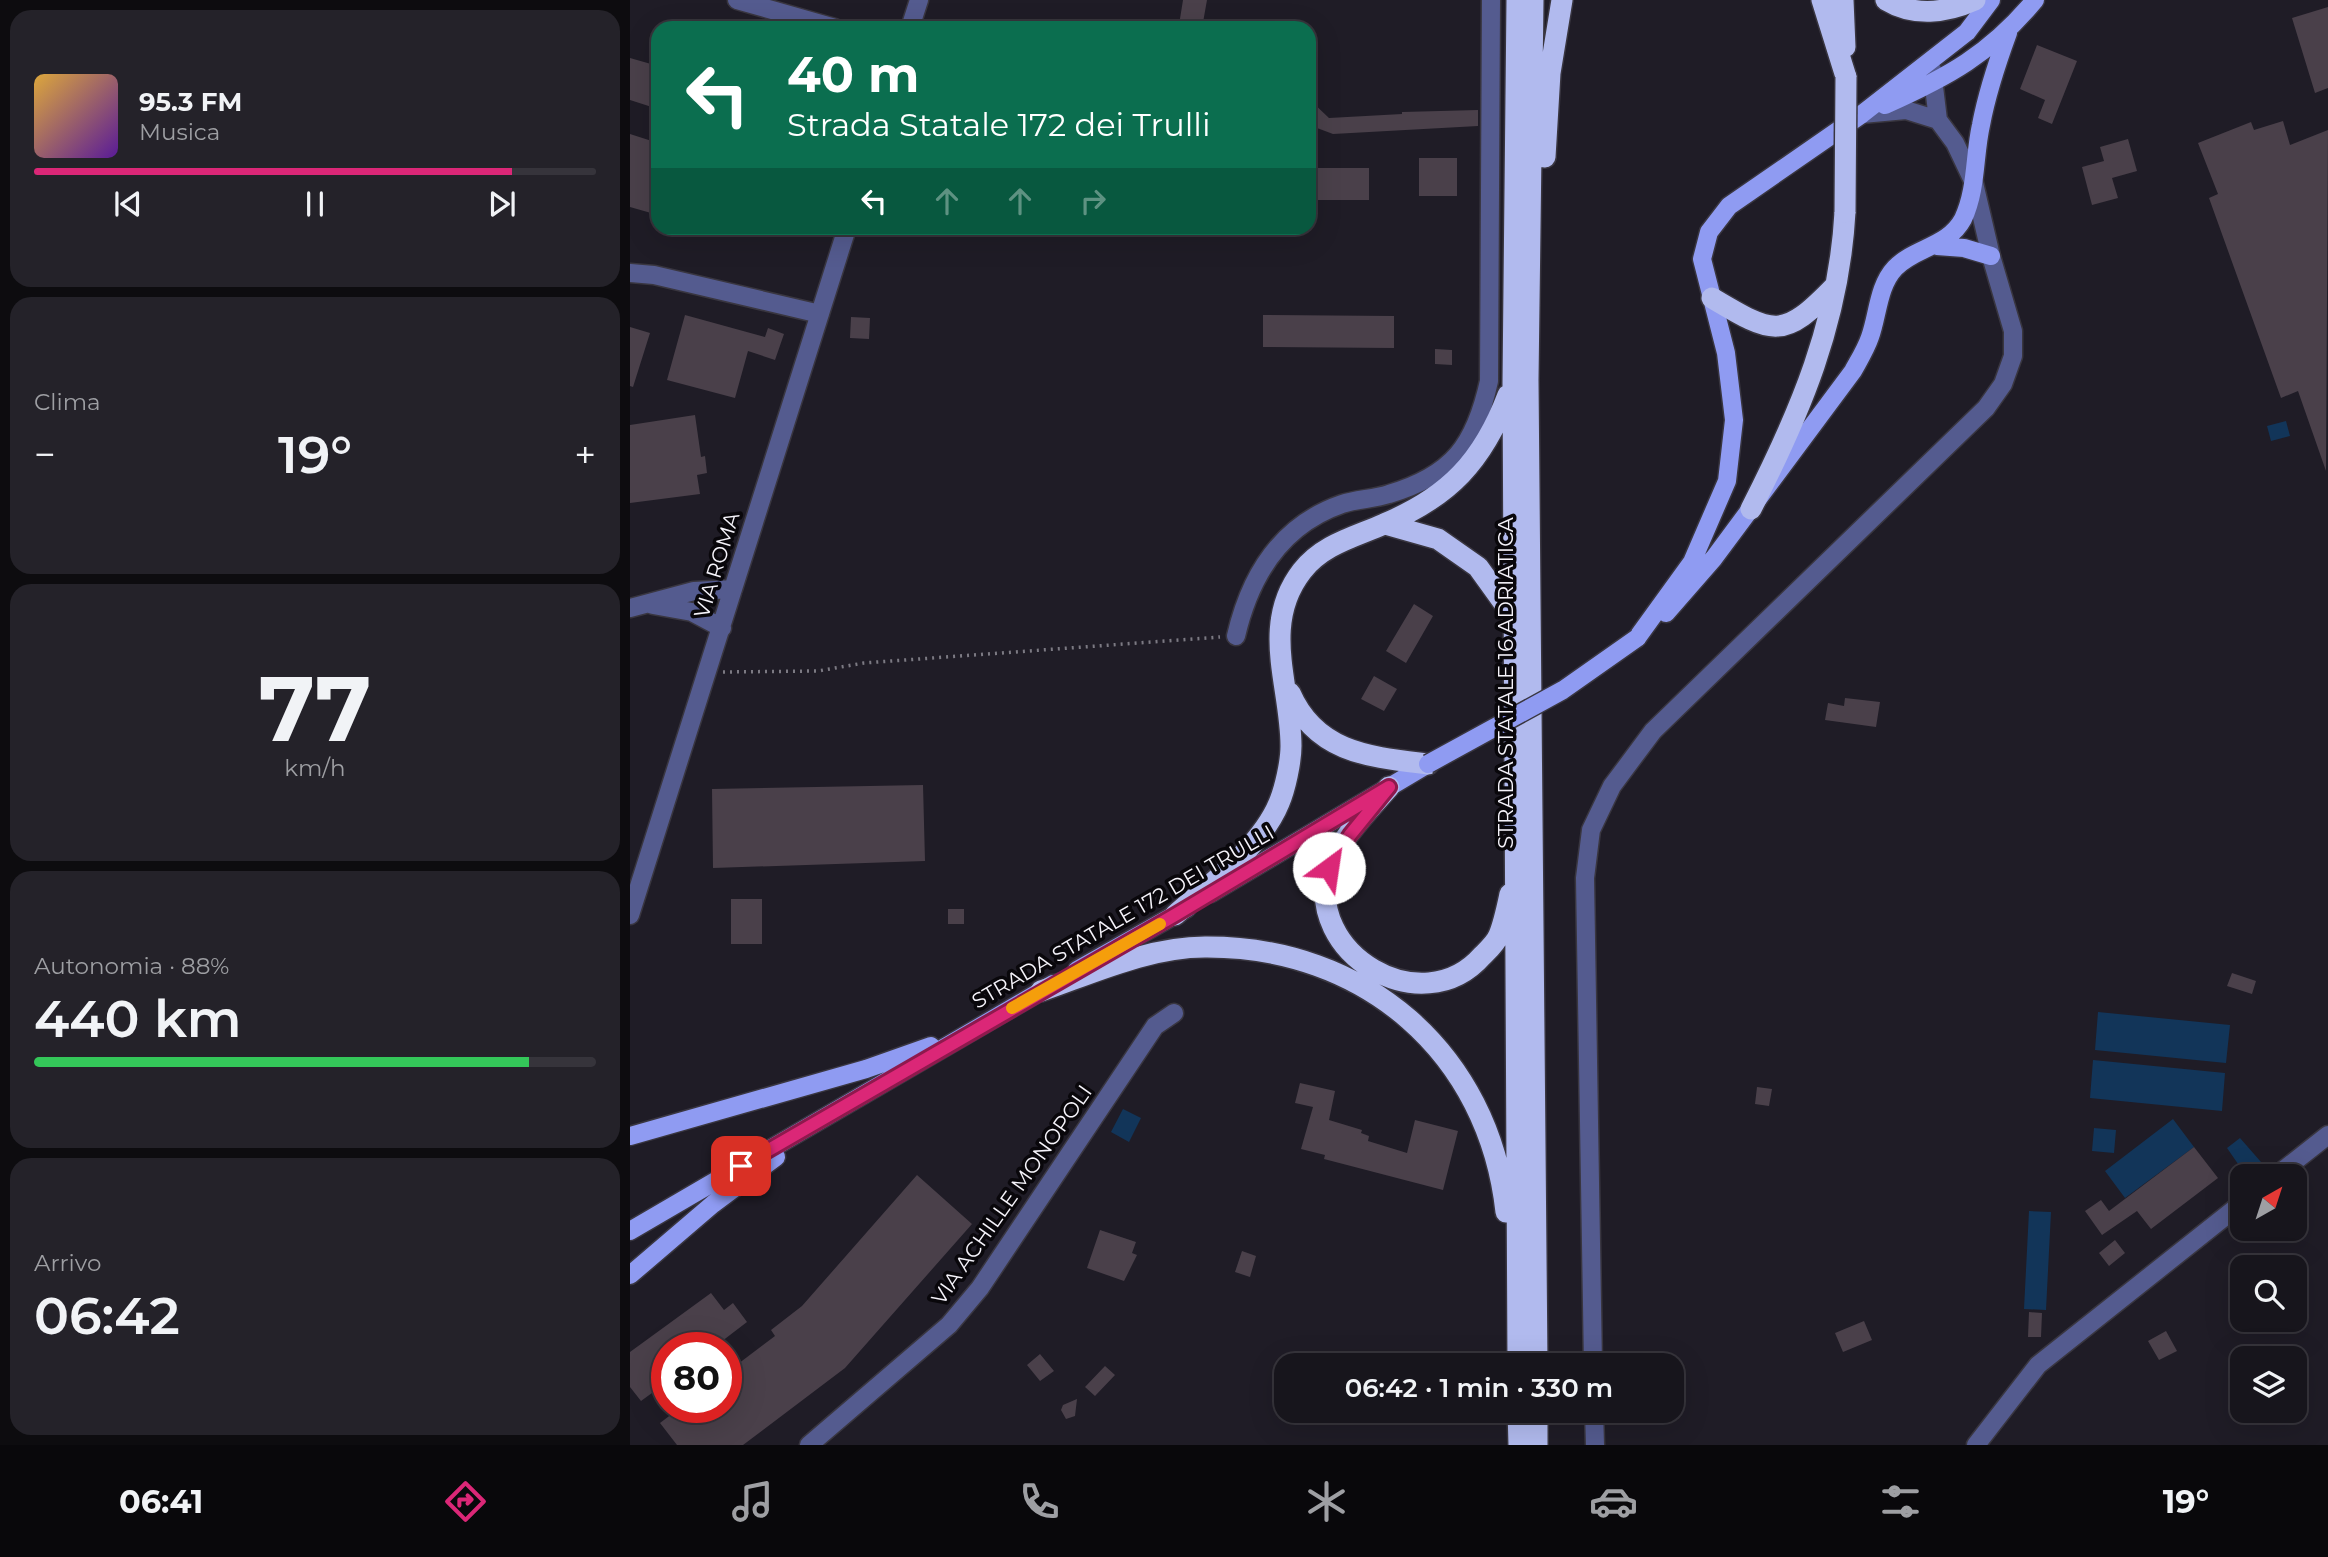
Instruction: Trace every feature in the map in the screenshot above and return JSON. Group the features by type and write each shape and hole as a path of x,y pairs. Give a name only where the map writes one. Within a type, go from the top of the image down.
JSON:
{"highway":[{"name":"STRADA STATALE 16 ADRIATICA","path":"1517,0 1513,383 1518,866 1518,1353"},
{"name":"STRADA STATALE 16 ADRIATICA","path":"1533,0 1529,428 1537,1353"},
{"path":"1529,428 1550,73 1562,0"},
{"path":"1822,0 1846,77"},
{"path":"1751,509 1797,414 1821,349 1836,284 1845,212 1846,77 1843,0"},
{"path":"1886,0 1897,7 1933,13 1956,9 1975,0"},
{"path":"1712,298 1753,322 1779,328 1805,317 1836,284"},
{"path":"1175,915 1244,854 1279,804 1291,748 1278,643 1285,605 1302,571 1330,547 1385,524 1444,493 1479,456 1496,427 1513,383"},
{"path":"1385,524 1438,539 1478,567 1514,617"},
{"path":"1282,675 1299,714 1323,738 1368,757 1428,764"},
{"path":"1389,787 1350,835 1329,868 1326,905 1341,942 1369,968 1410,985 1446,982 1475,964 1498,938 1518,866"},
{"path":"1041,991 1143,956 1203,947 1260,951 1305,961 1361,983 1409,1018 1450,1061 1483,1115 1503,1182 1518,1316"},
{"path":"1518,1423 1519,1445"},
{"path":"1537,1423 1537,1445"}],"main road":[{"path":"1637,638 1692,562 1727,481 1734,420 1726,353 1702,259 1709,232 1729,206 1862,114 1933,60 1967,32 1991,0"},
{"path":"1862,114 1932,84 1960,68 2008,33 2035,0"},
{"path":"1937,246 1962,220 1974,183 1980,127 2008,33"},
{"path":"1637,638 1677,603 1751,509 1853,371 1870,338 1883,288 1894,269 1907,258 1937,246 1964,247 1991,256"},
{"name":"STRADA STATALE 172 DEI TRULLI","path":"630,1231 1175,915 1428,764 1563,690 1637,638"},
{"path":"633,1133 866,1069 968,1034"},
{"path":"630,1275 713,1204 853,1101"}],"street":[{"path":"737,0 810,21"},
{"path":"912,21 919,0"},
{"path":"1237,636 1253,580 1277,545 1295,530 1342,504 1387,495 1420,483 1468,444 1481,419 1489,382 1491,0"},
{"path":"1593,1353 1585,878 1591,831 1612,786 1653,731 1986,408 2003,384 2013,356 2013,331 1991,256 1974,183 1955,143 1938,120 1932,84 1933,60"},
{"path":"1862,114 1906,110 1938,120"},
{"name":"VIA ROMA","path":"630,915 845,235"},
{"path":"630,273 654,275 820,314"},
{"path":"630,608 694,592 733,589"},
{"path":"649,605 692,612 722,628"},
{"name":"VIA ACHILLE MONOPOLI","path":"809,1445 957,1316 980,1288 1155,1026 1174,1013"},
{"path":"2291,1164 2328,1135"},
{"path":"1976,1445 2038,1365 2230,1213"},
{"path":"1594,1423 1595,1445"}],"path":[{"path":"708,671 742,674 818,671 864,663 1237,636"}],"water":[{"path":"2286,421 2290,436 2271,441 2267,426"},
{"path":"2098,1012 2230,1025 2226,1063 2095,1050"},
{"path":"2093,1060 2225,1073 2222,1111 2090,1098"},
{"path":"1123,1109 1141,1118 1129,1142 1111,1132"},
{"path":"2173,1119 2194,1147 2125,1198 2105,1171"},
{"path":"2094,1128 2116,1130 2114,1153 2092,1151"},
{"path":"2240,1138 2261,1162 2238,1164 2227,1148"},
{"path":"2029,1211 2051,1212 2046,1310 2024,1309"}],"building":[{"path":"1183,0 1207,0 1203,21 1180,21"},
{"path":"2328,7 2328,88 2315,93 2292,18"},
{"path":"2037,45 2077,61 2052,124 2038,118 2045,100 2020,89"},
{"path":"630,58 651,64 651,107 630,100"},
{"path":"1316,106 1329,118 1478,110 1478,126 1333,134 1317,128"},
{"path":"2283,121 2290,145 2328,130 2326,471 2298,391 2281,398 2209,198 2218,194 2198,143 2251,122 2254,130"},
{"path":"630,134 651,141 651,213 630,207"},
{"path":"2128,139 2137,171 2112,178 2118,198 2092,205 2082,167 2104,161 2100,147"},
{"path":"1419,158 1457,158 1457,196 1419,196"},
{"path":"1316,168 1369,168 1369,200 1316,200"},
{"path":"685,315 765,337 768,328 784,334 775,360 748,351 735,398 667,380"},
{"path":"1263,315 1394,316 1394,348 1263,347"},
{"path":"851,317 870,318 869,339 850,338"},
{"path":"630,327 650,333 633,387 630,386"},
{"path":"1435,349 1452,350 1452,365 1435,364"},
{"path":"695,415 701,457 705,456 707,473 697,475 700,494 630,503 630,425"},
{"path":"1414,604 1433,616 1406,663 1386,651"},
{"path":"1374,676 1397,689 1384,711 1361,699"},
{"path":"1845,698 1880,702 1876,727 1825,720 1828,703 1844,706"},
{"path":"923,785 925,861 713,868 712,789"},
{"path":"731,899 762,899 762,944 731,944"},
{"path":"948,909 964,909 964,924 948,924"},
{"path":"2232,973 2256,981 2252,994 2227,986"},
{"path":"1300,1083 1335,1091 1329,1120 1362,1130 1361,1133 1369,1136 1368,1141 1407,1153 1415,1120 1458,1131 1443,1190 1324,1159 1325,1155 1301,1149 1313,1107 1295,1103"},
{"path":"1757,1087 1772,1089 1769,1106 1755,1104"},
{"path":"2194,1147 2218,1178 2151,1229 2137,1211 2102,1235 2085,1211 2101,1200 2109,1211"},
{"path":"917,1175 972,1224 845,1368 743,1445 677,1445 660,1423 742,1423 742,1361 775,1336 771,1330 802,1306"},
{"path":"1100,1230 1136,1242 1132,1253 1137,1255 1124,1281 1087,1268"},
{"path":"2115,1240 2125,1253 2109,1266 2099,1253"},
{"path":"1242,1251 1256,1256 1250,1277 1235,1272"},
{"path":"711,1293 724,1310 733,1303 747,1322 734,1332 657,1332"},
{"path":"2029,1312 2042,1313 2041,1337 2028,1337"},
{"path":"1864,1321 1872,1340 1843,1352 1835,1333"},
{"path":"2166,1331 2177,1351 2159,1360 2148,1341"},
{"path":"651,1337 651,1394 641,1401 630,1387 630,1352"},
{"path":"1040,1354 1054,1371 1040,1381 1027,1365"},
{"path":"1105,1366 1115,1375 1095,1396 1085,1387"},
{"path":"1077,1399 1075,1416 1066,1419 1061,1410 1063,1405"}],"slow traffic":[{"path":"1012,1008 1160,924"}],"route":[{"path":"741,1166 1175,915 1389,787 1350,835 1329,868"}]}
